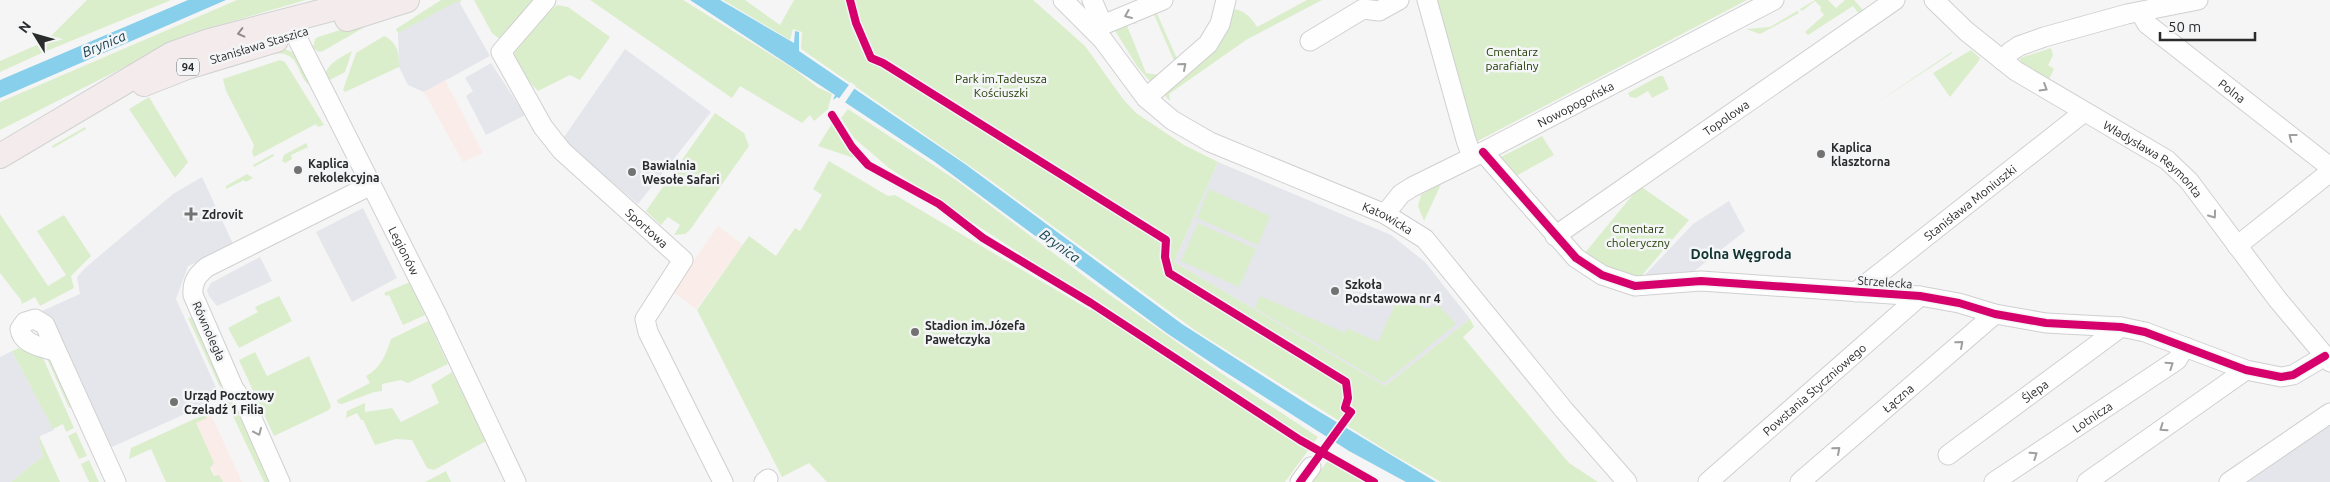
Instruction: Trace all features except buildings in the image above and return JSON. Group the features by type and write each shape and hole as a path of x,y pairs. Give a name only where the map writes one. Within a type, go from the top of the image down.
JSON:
{"main road":[{"name":"Stanisława Staszica","path":"0,156 84,106 366,0"},
{"name":"Stanisława Staszica","path":"292,28 380,10 407,0"}],"street":[{"name":"Sportowa","path":"546,0 501,52 543,127 562,151 683,260 645,319 648,332 724,482"},
{"path":"1063,0 1098,27"},
{"path":"1092,0 1098,27"},
{"path":"1098,27 1163,0"},
{"path":"1146,98 1208,44 1220,24 1226,0"},
{"path":"1310,40 1363,9 1379,11 1400,0"},
{"path":"1427,0 1466,140 1478,155"},
{"name":"Nowopogońska","path":"1385,214 1398,198 1412,186 1478,155 1774,0"},
{"name":"Topolowa","path":"1555,236 1895,0"},
{"name":"Władysława Reymonta","path":"1934,0 1966,31 2026,78 2146,146 2175,166 2278,300 2328,359"},
{"path":"2003,61 2010,52 2019,46 2052,34 2198,0"},
{"name":"Polna","path":"2140,12 2146,24 2330,167"},
{"name":"Katowicka","path":"1098,27 1146,98 1172,120 1210,142 1385,214 1424,239 1436,251 1542,383 1627,482"},
{"name":"Legionów","path":"292,28 436,313 516,482"},
{"name":"Stanisława Moniuszki","path":"1856,292 2084,112"},
{"name":"Strzelecka","path":"1478,155 1576,258 1602,275 1635,286 1701,281 1920,296 1960,303 1995,314 2067,325 2120,327 2145,332 2246,370 2281,376 2294,375 2328,359"},
{"path":"2237,246 2330,172"},
{"name":"Równoległa","path":"280,482 246,405 234,389 193,295 192,287 195,280 207,267 371,185"},
{"name":"Powstania Styczniowego","path":"1708,482 1920,296"},
{"name":"Łączna","path":"1800,482 1995,314"},
{"name":"Ślepa","path":"1948,455 2120,327"},
{"name":"Lotnicza","path":"1994,482 2177,360 2185,347"},
{"path":"57,352 116,482"},
{"path":"2087,482 2246,370"},
{"path":"2229,482 2330,413"},
{"path":"1300,482 1311,467"}],"shaded area":[{"path":"458,0 490,56 424,92 408,85 399,67 398,33"},
{"path":"625,49 711,112 638,204 562,140"},
{"path":"491,63 525,115 486,135 466,96 473,91 465,78"},
{"path":"445,80 483,153 463,162 424,92"},
{"name":"Szkoła Podstawowa nr 4","path":"1218,162 1391,235 1425,262 1470,319 1385,386 1174,262"},
{"path":"202,177 234,246 188,266 176,299 218,392 196,409 112,447 103,444 42,311 80,294 77,277 85,268 173,194"},
{"path":"1729,201 1745,231 1693,272 1642,278 1693,224"},
{"path":"363,208 397,278 352,302 316,232"},
{"path":"718,226 743,245 696,309 672,291"},
{"path":"260,257 272,281 217,306 207,290 211,283"},
{"path":"12,351 54,430 38,437 43,456 11,482 0,482 0,357"},
{"path":"211,415 242,482 218,482 190,423"},
{"path":"2330,418 2330,482 2246,482 2244,480"}],"green space":[{"path":"87,0 171,0 0,72 0,61 46,41"},
{"path":"237,0 306,0 192,33 0,130 0,102"},
{"path":"441,0 461,1 398,33 396,29"},
{"path":"474,0 535,0 505,37 498,38 492,33"},
{"path":"590,0 683,0 794,69 817,87 832,94 828,109 814,121 810,115 802,123 740,86 732,98"},
{"name":"Park im.Tadeusza Kościuszki","path":"723,0 745,0 780,25 794,0 1033,0 1085,46 1123,99 1136,113 1184,145 1218,162 1174,262 1385,386 1470,319 1474,327 1463,337 1569,463 1598,482 1441,482 1392,454 1196,331 990,180 801,49 802,32 793,29 790,40"},
{"path":"1307,0 1322,0 1246,40 1169,94 1170,101 1164,95 1232,9 1247,15 1257,27"},
{"name":"Cmentarz parafialny","path":"1435,0 1747,0 1474,143"},
{"path":"1815,0 1828,0 1836,8 1845,0 1854,0 1864,11 1859,14 1853,6 1808,35 1805,32 1824,15 1820,10 1821,7 1815,1 1802,11 1800,9"},
{"path":"557,5 568,7 610,37 580,80 570,75 538,91 518,68 514,59 515,53 530,30"},
{"path":"1155,9 1178,61 1175,63 1152,10"},
{"path":"1797,11 1799,13 1760,34 1746,29 1770,27"},
{"path":"375,19 377,20 323,51 319,52 313,48 315,39 318,37"},
{"path":"1128,20 1138,24 1126,23 1146,73 1159,75 1157,82 1153,85 1137,66 1114,29 1122,21"},
{"path":"384,36 397,49 399,67 345,92 343,90 356,53"},
{"path":"283,48 294,53 315,88 303,78 297,65 288,55 267,55"},
{"path":"2051,48 2053,55 2048,65 2054,69 2049,79 2021,63 2020,58"},
{"path":"1971,50 1980,58 1950,97 1933,73"},
{"path":"352,51 345,72 326,82 325,76 329,67 337,59"},
{"path":"1953,51 1951,54 1875,104"},
{"path":"280,60 285,62 324,125 318,127 316,124 254,157 252,152 254,145 226,91 223,79"},
{"path":"1659,76 1663,76 1669,89 1652,98 1648,91 1636,98 1630,97 1628,93"},
{"path":"149,97 188,162 175,178 129,109"},
{"name":"Stadion im.Józefa Pawełczyka","path":"848,109 956,180 1100,288 1218,371 1318,437 1285,482 827,482 809,463 782,477 697,310 749,236 776,256 795,228 800,231 822,195 813,189 829,161 888,196 895,195 1090,310 1096,303 889,168 854,138 841,118"},
{"path":"715,113 744,133 749,146 690,230 685,234 674,235 680,225 668,217 661,225 646,211"},
{"path":"833,122 847,146 863,161 818,146"},
{"path":"85,127 86,129 53,148 52,146"},
{"path":"1542,136 1554,155 1514,177 1499,158"},
{"path":"306,143 308,147 291,155 292,159 285,163 282,161 284,155"},
{"path":"273,154 274,156 254,167 253,165"},
{"path":"247,174 253,178 246,182 244,180 226,189 226,186"},
{"path":"1442,182 1424,221 1418,206 1421,195"},
{"name":"Cmentarz choleryczny","path":"1640,186 1689,220 1638,280 1620,275 1584,254"},
{"path":"1209,189 1270,216 1258,245 1197,218"},
{"path":"0,214 48,286 66,275 37,231 64,215 91,256 71,276 74,288 40,306 35,297 22,304 0,273"},
{"path":"1198,223 1256,249 1239,287 1181,261"},
{"path":"410,282 425,315 403,325 389,295 386,296 384,293"},
{"path":"279,296 292,321 239,348 228,328 258,312 255,307"},
{"path":"1260,296 1345,333 1347,328 1378,342 1398,298 1426,308 1439,306 1456,324 1384,383 1255,308"},
{"path":"195,317 222,384 220,387 188,318"},
{"path":"428,321 448,364 408,383 401,380 382,384 382,391 374,392 342,404 338,403 337,400 370,383 366,376 379,365 391,339"},
{"path":"19,348 43,358 74,428 66,432 63,424 53,429 12,351"},
{"path":"44,352 52,355 76,404 69,408"},
{"path":"255,352 267,376 309,356 331,406 329,410 274,436 239,360"},
{"path":"452,372 486,441 434,470 427,468 412,440 396,439 375,445 363,420 361,420 357,413 346,418 347,411 365,403 365,412 392,408 401,422 439,403 431,385"},
{"path":"226,401 234,404 270,482 264,482"},
{"path":"201,416 207,418 196,423 214,463 210,468 214,476 219,475 223,482 166,482 151,449 129,459 131,448"},
{"path":"76,432 87,456 79,459 68,436"},
{"path":"39,436 60,482 11,482 43,456"},
{"path":"1331,457 1371,482 1311,482"},
{"path":"89,460 99,482 89,482 81,464"},
{"path":"446,471 451,482 425,482"}],"water":[{"name":"Brynica","path":"188,0 226,0 0,98 0,80"},
{"name":"Brynica","path":"690,0 720,0 794,43 795,31 799,32 799,51 965,164 1182,324 1310,406 1436,482 1406,482 1349,451 1219,368 1168,334 935,162 837,97 833,100 835,95"}],"pier":[{"path":"851,82 856,86 844,104 838,100"},
{"path":"1340,421 1346,424 1333,442 1328,439"}],"cycle path":[{"path":"850,0 856,23 871,58 883,63 1166,240 1165,257 1169,273 1346,382 1348,398 1345,408 1351,412 1300,482"},
{"path":"832,115 852,147 868,165 939,204 983,238 1091,303 1300,440 1374,482"},
{"path":"1483,152 1576,258 1602,275 1635,286 1701,281 1920,296 1959,303 1995,314 2046,323 2121,327 2145,332 2246,370 2281,377 2293,375 2325,356"}],"place":[{"name":"Kaplica klasztorna","path":"1821,154"},
{"name":"Kaplica rekolekcyjna","path":"298,170"},
{"name":"Bawialnia Wesołe Safari","path":"632,172"},
{"name":"Zdrovit","path":"191,214"},
{"name":"Szkoła Podstawowa nr 4","path":"1335,291"},
{"name":"Stadion im.Józefa Pawełczyka","path":"915,332"},
{"name":"Urząd Pocztowy Czeladź 1 Filia","path":"174,402"}],"district":[{"name":"Dolna Węgroda","path":"1741,254"}]}
